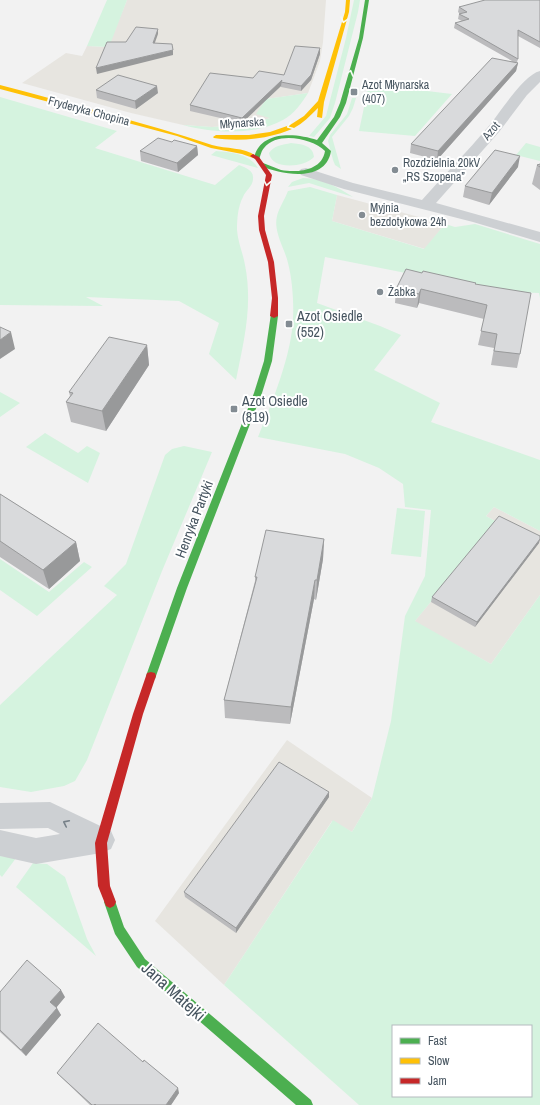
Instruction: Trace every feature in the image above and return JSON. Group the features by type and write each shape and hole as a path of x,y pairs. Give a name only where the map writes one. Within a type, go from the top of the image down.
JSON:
{"main road":[{"name":"Młynarska","path":"315,123 320,117 321,102 347,12 348,0"},
{"path":"286,181 301,172 323,165 328,159 329,153 326,147 319,142 337,117 343,103 361,38 367,0"},
{"name":"Fryderyka Chopina","path":"0,86 178,135 213,147 243,152 271,169 283,172 301,172"},
{"name":"Młynarska","path":"178,135 233,138 274,132 297,124 321,102"},
{"name":"Młynarska","path":"296,137 307,130"},
{"name":"Fryderyka Chopina","path":"178,135 262,145"},
{"name":"Młynarska","path":"260,161 257,151 262,145 277,138 296,137 319,142"},
{"path":"260,161 269,175 264,204"},
{"path":"264,204 275,194"},
{"name":"Henryka Partyki","path":"101,840 138,714 156,662 182,588 258,393 268,361 273,332 275,298 271,262 262,230 261,216 264,204"},
{"name":"Jana Matejki","path":"101,840 104,886 119,930 141,962 306,1105"}],"street":[{"name":"Azot","path":"426,205 494,129 522,92 540,75"},
{"name":"Fryderyka Chopina","path":"323,165 379,192"},
{"name":"Fryderyka Chopina","path":"301,172 349,186 379,192 494,223 540,237"},
{"path":"0,816 50,815 101,840"},
{"path":"0,843 36,851 101,840"}],"shaded area":[{"path":"127,0 326,0 320,61 308,93 266,99 270,118 248,125 212,127 183,125 131,113 22,83 66,53 82,56 87,46 108,47"},
{"path":"337,195 445,224 425,249 332,221"},
{"path":"494,507 540,531 540,595 491,664 414,622 497,522 486,516"},
{"path":"287,740 372,798 352,832 332,821 224,985 155,921"}],"green space":[{"path":"107,0 127,0 111,42 108,47 87,46"},
{"path":"354,0 360,0 358,12 335,103 330,118 314,137 309,136 326,116"},
{"path":"369,84 452,94 415,136 359,131"},
{"path":"308,93 303,101 287,118 259,129 233,132 207,130 183,125 212,127 248,125 270,118 256,114 266,99"},
{"path":"0,97 117,131 95,148 215,185 239,165 251,171 253,182 241,201 237,221 237,230 247,280 248,309 236,380 209,354 219,323 179,301 86,297 103,306 0,305"},
{"path":"352,98 356,98 349,116 332,137 341,169 335,165 328,141 330,135 347,114"},
{"path":"291,143 306,146 311,150 314,157 304,163 289,166 276,163 271,159 269,153 274,148"},
{"path":"526,143 540,147 540,161 516,155"},
{"path":"216,151 234,153 245,157 255,163 258,168 211,155"},
{"path":"303,178 323,181 353,197 309,183 288,187 292,182"},
{"path":"310,187 337,195 332,221 424,249 445,224 455,227 475,224 540,244 540,298 539,293 515,292 426,277 325,257 317,303 401,335 374,370 440,403 431,422 540,460 540,531 494,507 486,516 497,522 415,621 491,664 540,595 540,1105 359,1105 224,985 333,820 352,832 372,798 391,721 405,616 425,576 431,510 405,507 403,484 379,468 345,454 258,437 285,363 292,332 293,305 291,276 287,258 278,234 276,222 278,213 288,191"},
{"path":"0,392 20,403 0,417"},
{"path":"45,433 78,453 87,446 100,453 88,483 26,447"},
{"path":"184,446 212,452 162,571 87,760 75,781 64,786 31,792 0,787 0,705 117,595 104,586 126,564 165,455 172,449"},
{"path":"397,508 425,511 421,557 391,554"},
{"path":"0,559 49,592 84,562 92,567 37,616 0,590"},
{"path":"0,856 16,858 2,877 0,875"},
{"path":"33,863 47,864 65,877 87,939 96,956 16,887"}],"building":[{"path":"485,0 540,0 540,42 518,30 518,59 455,23 469,19 459,14 467,12 459,7"},
{"path":"136,27 158,29 153,43 172,44 173,50 96,68 107,42 126,42"},
{"path":"295,46 320,48 311,75 301,86 281,82 282,80 242,118 190,105 210,73 253,78 259,71 284,75"},
{"path":"492,58 518,63 438,151 411,144"},
{"path":"118,75 157,86 135,101 96,90"},
{"path":"158,138 172,142 174,140 197,146 177,163 140,151"},
{"path":"495,150 520,156 492,193 465,186"},
{"path":"406,269 422,273 423,271 476,283 475,284 531,293 520,354 494,351 497,334 481,331 487,305 421,289 419,294 396,289"},
{"path":"0,327 11,332 0,340"},
{"path":"109,337 147,345 102,411 66,402 73,393 69,392"},
{"path":"0,494 76,542 43,570 0,541"},
{"path":"499,516 540,536 540,539 477,622 432,597"},
{"path":"266,530 324,539 291,707 224,700 257,577 255,577"},
{"path":"279,762 329,792 236,928 184,892"},
{"path":"27,960 61,990 50,1002 57,1008 21,1050 0,1030 0,992"},
{"path":"98,1023 143,1062 144,1060 178,1088 166,1105 92,1105 57,1073"}],"traffic: fast":[{"path":"319,142 337,117 343,103 361,38 367,0"},
{"path":"257,158 259,150 264,144 271,140 288,137 298,137 315,141 328,151 327,158 324,163 305,172 284,172 263,165"},
{"path":"151,676 182,588 258,393 268,361 274,316"},
{"path":"110,902 119,930 141,963 306,1105"}],"traffic: slow":[{"path":"320,117 321,102 347,12 348,0"},
{"path":"0,87 179,135 213,147 243,152 253,156"},
{"path":"216,137 249,137 282,131 301,121 321,102"}],"traffic: jam":[{"path":"253,156 257,158 269,175 261,216 262,230 271,262 275,298 274,316"},
{"path":"110,902 104,886 101,843 138,714 151,676"}],"place":[{"name":"Azot Młynarska (407)","path":"354,92"},
{"name":"Rozdzielnia 20kV „RS Szopena”","path":"395,170"},
{"name":"Myjnia bezdotykowa 24h","path":"362,215"},
{"name":"Żabka","path":"380,292"},
{"name":"Azot Osiedle (552)","path":"289,324"},
{"name":"Azot Osiedle (819)","path":"234,409"}]}
